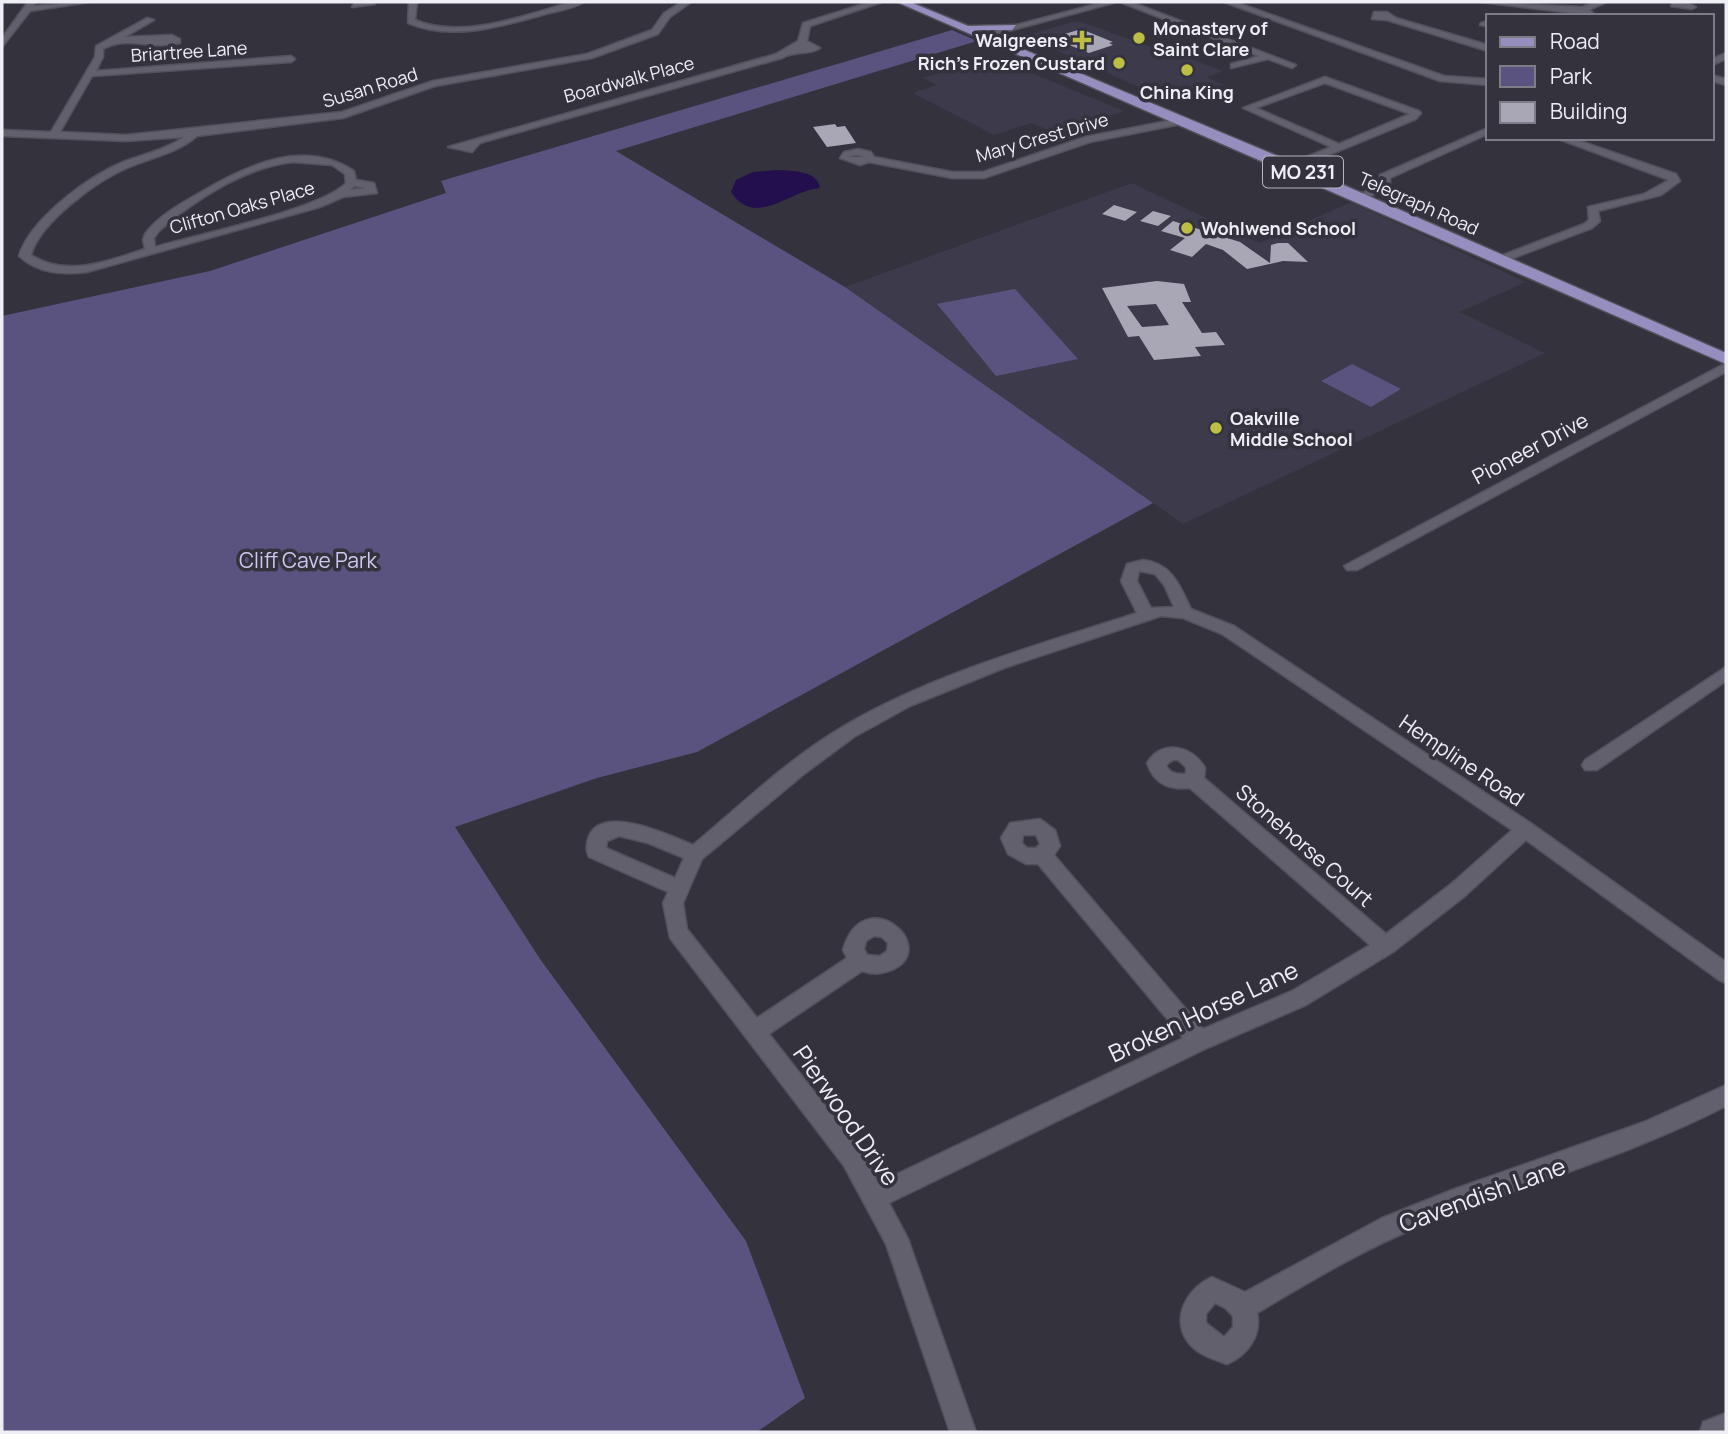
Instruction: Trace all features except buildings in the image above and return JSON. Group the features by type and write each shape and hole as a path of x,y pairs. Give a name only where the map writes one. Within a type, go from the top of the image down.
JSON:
{"main road":[{"name":"Telegraph Road","path":"902,2 1292,167 1724,358"},
{"path":"961,26 1012,27"},
{"path":"1004,45 1004,37 1012,27"}],"street":[{"path":"2,44 15,21 30,6 85,2"},
{"path":"361,2 355,5 365,7 371,2"},
{"path":"413,2 410,18 414,24 446,29 517,20 580,2"},
{"name":"Susan Road","path":"2,132 119,138 194,133 343,115 433,84 578,59 655,32 667,15 686,2"},
{"name":"Boardwalk Place","path":"793,50 802,42 806,25 878,2"},
{"path":"982,35 1114,2"},
{"path":"1124,2 1292,65"},
{"path":"1228,2 1397,64 1456,81 1473,90 1480,89 1485,82"},
{"path":"1485,2 1583,10 1590,14"},
{"path":"1583,10 1603,2"},
{"path":"1511,14 1512,4"},
{"path":"1391,19 1486,47"},
{"path":"54,135 99,57 99,48 150,20"},
{"path":"112,39 163,40"},
{"name":"Boardwalk Place","path":"475,143 793,50 808,51 816,48 802,42"},
{"path":"1234,66 1268,55"},
{"name":"Briartree Lane","path":"89,74 291,59"},
{"path":"1292,167 1339,147 1416,113 1325,80 1248,108 1339,147"},
{"name":"Mary Crest Drive","path":"869,159 952,175 984,175 1088,139 1183,121"},
{"path":"1360,197 1386,185 1384,177 1486,132"},
{"name":"Clifton Oaks Place","path":"194,133 171,152 122,166 107,175 34,234 25,250 25,256 36,265 69,270 109,263 316,205 341,194 373,191 370,185 351,183"},
{"path":"1499,260 1588,226 1595,221 1592,209 1607,203 1652,196 1675,181 1672,176 1567,140"},
{"name":"Clifton Oaks Place","path":"152,251 148,239 163,222 256,167 286,160 314,159 343,167 350,173 351,183 341,194"},
{"name":"Pioneer Drive","path":"1352,566 1724,358"},
{"path":"1153,613 1129,581 1132,568 1144,563 1156,565 1164,571 1185,613"},
{"name":"Hempline Road","path":"1153,613 1185,613 1228,631 1525,829 1726,974"},
{"name":"Pierwood Drive","path":"963,1432 896,1239 875,1198 852,1158 677,932 673,903 695,854 798,769 848,732 904,702 998,664 1153,613"},
{"path":"1591,765 1726,673"},
{"name":"Stonehorse Court","path":"1194,780 1386,946"},
{"path":"678,888 596,852 599,836 605,830 622,827 695,854"},
{"name":"Broken Horse Lane","path":"875,1198 1199,1041 1298,998 1386,946 1458,890 1525,829"},
{"path":"1042,855 1199,1041"},
{"path":"755,1031 860,961"},
{"name":"Cavendish Lane","path":"1243,1307 1327,1259 1411,1218 1631,1140 1726,1094"},
{"path":"1713,1432 1726,1426"}],"shaded area":[{"path":"1082,22 1223,71 1207,77 1224,85 1173,102 1030,39 1030,34"},
{"path":"993,57 1124,111 1057,134 1032,123 994,135 913,93 937,85 922,78"},
{"path":"777,170 809,175 818,182 820,188 762,208 740,203 731,192 736,180 753,172"},
{"name":"Oakville Middle School","path":"1132,183 1259,243 1351,202 1526,282 1460,312 1545,353 1183,524 845,287"}],"green space":[{"name":"Cliff Cave Park","path":"952,30 977,41 616,151 845,287 1153,503 697,752 597,778 455,827 540,959 746,1241 805,1398 757,1432 2,1432 2,316 210,271 446,193 441,181"},
{"path":"1015,289 1078,359 996,376 937,304"},
{"path":"1352,364 1401,389 1371,407 1321,381"}],"place":[{"name":"Monastery of Saint Clare","path":"1139,38"},
{"name":"Walgreens","path":"1082,40"},
{"name":"Rich’s Frozen Custard","path":"1119,63"},
{"name":"China King","path":"1187,70"},
{"name":"Wohlwend School","path":"1187,228"},
{"name":"Oakville Middle School","path":"1216,428"}]}
